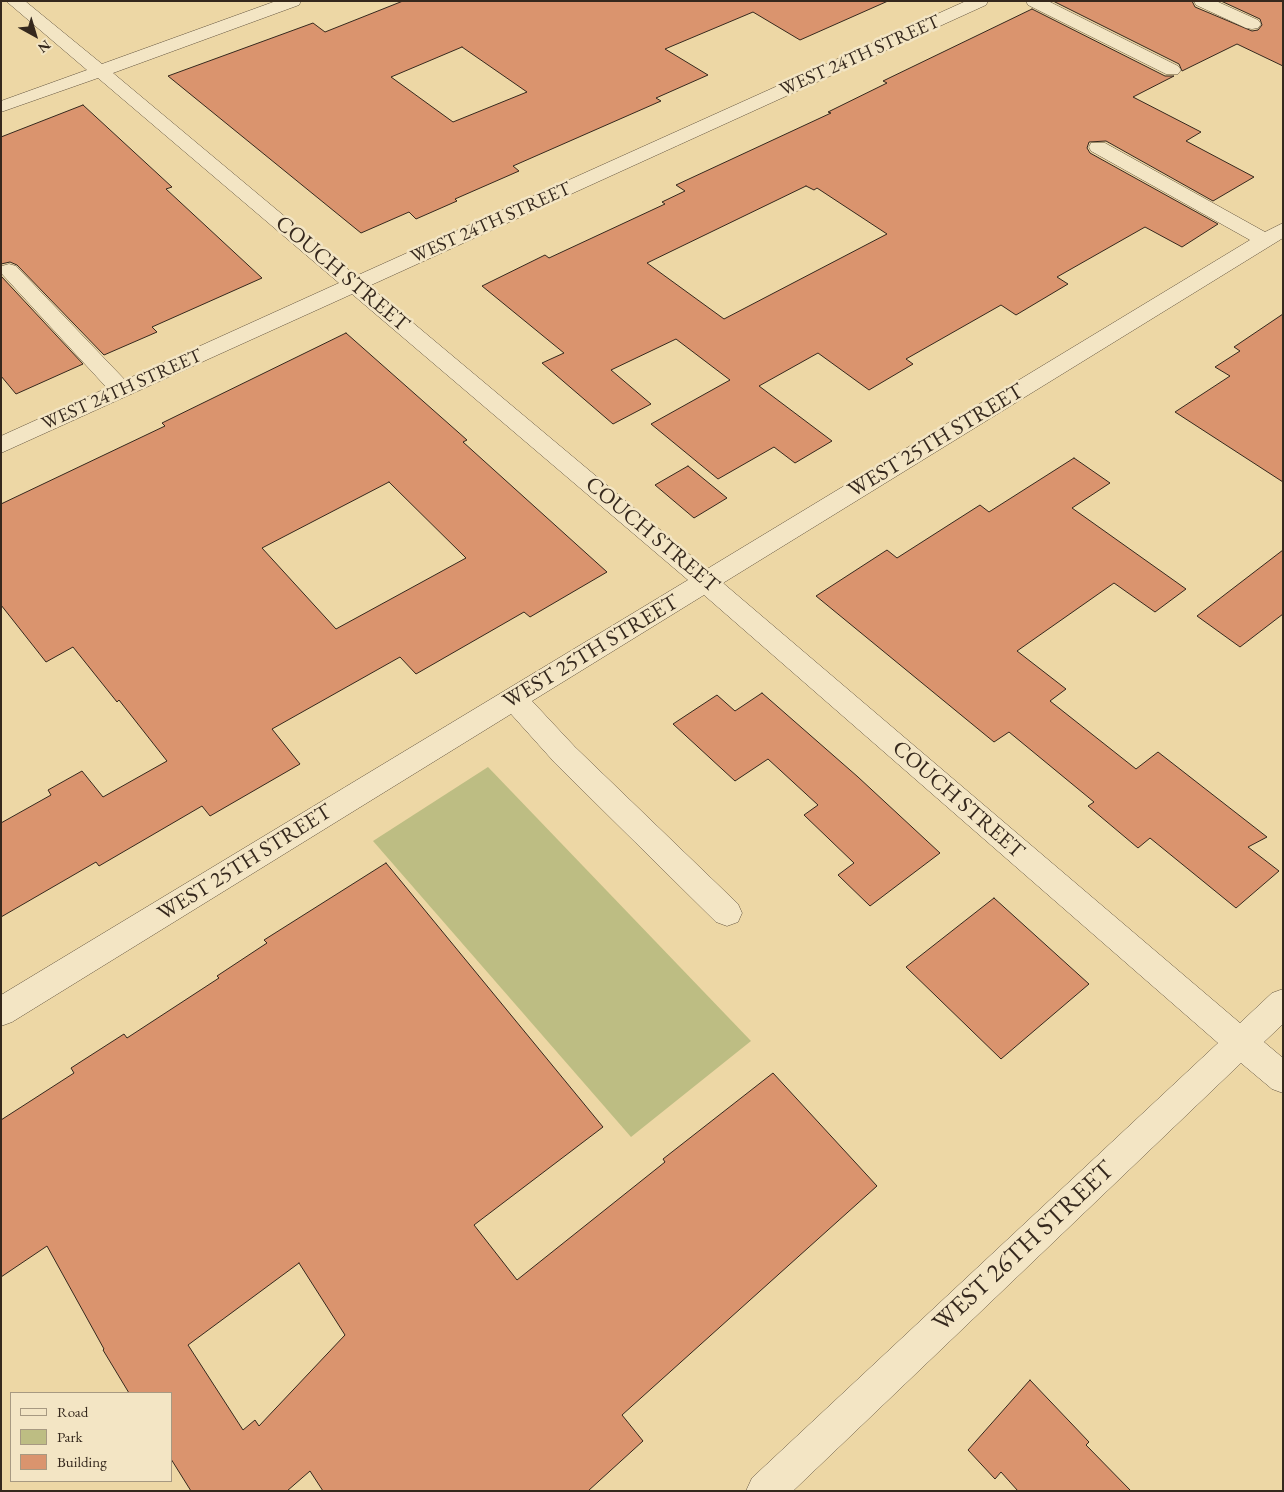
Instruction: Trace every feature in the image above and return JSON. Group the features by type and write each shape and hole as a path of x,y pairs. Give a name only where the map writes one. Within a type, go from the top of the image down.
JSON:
{"street":[{"name":"COUCH STREET","path":"14,1 100,71 706,582 1283,1078"},
{"path":"1,106 292,1"},
{"name":"WEST 24TH STREET","path":"1,445 980,1"},
{"path":"1034,1 1172,70"},
{"path":"1202,1 1252,24"},
{"path":"1098,147 1274,234"},
{"name":"WEST 25TH STREET","path":"1,1012 1274,234"},
{"path":"9,270 122,390"},
{"path":"514,699 566,755 726,913"},
{"name":"WEST 26TH STREET","path":"765,1491 1283,1003"}],"green space":[{"path":"488,767 751,1041 631,1137 373,841"}],"building":[{"path":"403,1 888,1 800,40 753,12 665,49 708,75 656,98 661,101 513,166 519,171 455,199 457,201 416,219 409,212 361,233 168,76 313,23 325,32","holes":["462,47 527,92 453,122 391,77"]},
{"path":"1053,1 1192,1 1195,7 1252,31 1258,30 1262,25 1260,19 1221,1 1283,1 1283,66 1237,44 1182,71 1179,64"},
{"path":"1032,9 1165,76 1174,76 1133,97 1201,132 1186,141 1254,177 1213,201 1106,141 1089,142 1087,148 1090,153 1218,224 1182,247 1145,227 1057,277 1068,284 1016,315 1001,305 906,359 913,364 869,390 818,353 759,386 832,441 795,463 774,447 718,479 651,424 730,380 676,339 611,370 651,404 613,424 542,363 564,353 482,286 545,255 549,258 665,204 662,202 685,191 676,185 831,113 828,112 887,83 883,81","holes":["806,186 814,190 817,188 887,234 724,319 647,263"]},
{"path":"83,105 172,187 166,189 262,278 152,327 157,332 104,355 17,265 10,262 1,264 1,137"},
{"path":"1,276 83,364 16,394 1,376"},
{"path":"1283,314 1283,482 1175,412 1230,376 1215,367 1240,351 1234,347"},
{"path":"346,333 467,440 463,442 607,572 530,617 524,612 416,674 400,657 272,729 300,764 210,816 202,806 99,866 96,862 1,917 1,823 51,795 48,790 82,771 103,797 167,761 119,700 117,702 73,647 46,662 1,605 1,504 165,426 162,423","holes":["389,482 466,558 336,629 262,548"]},
{"path":"1074,458 1110,483 1072,508 1186,589 1155,612 1114,583 1017,651 1066,689 1050,701 1136,769 1158,752 1267,837 1248,847 1279,871 1236,908 1150,838 1138,848 1088,806 1094,802 1009,732 994,742 816,596 887,550 897,558 980,505 989,512"},
{"path":"688,466 727,498 694,518 655,485"},
{"path":"1283,550 1283,614 1240,647 1197,616"},
{"path":"762,693 858,777 940,853 870,906 838,875 854,863 804,815 818,805 768,759 735,781 673,724 717,695 735,711"},
{"path":"386,863 603,1127 474,1225 517,1280 665,1162 663,1159 773,1073 877,1186 622,1415 643,1441 588,1491 323,1491 310,1471 287,1491 191,1491 172,1461 172,1392 128,1392 103,1350 47,1246 1,1277 1,1120 74,1073 71,1068 124,1034 127,1038 219,978 217,976 267,943 264,940","holes":["299,1263 345,1335 259,1426 255,1420 243,1430 188,1345"]},
{"path":"994,898 1089,984 1001,1059 906,967"},
{"path":"1030,1380 1089,1442 1086,1445 1131,1491 1018,1491 1001,1472 995,1479 968,1450"}]}
